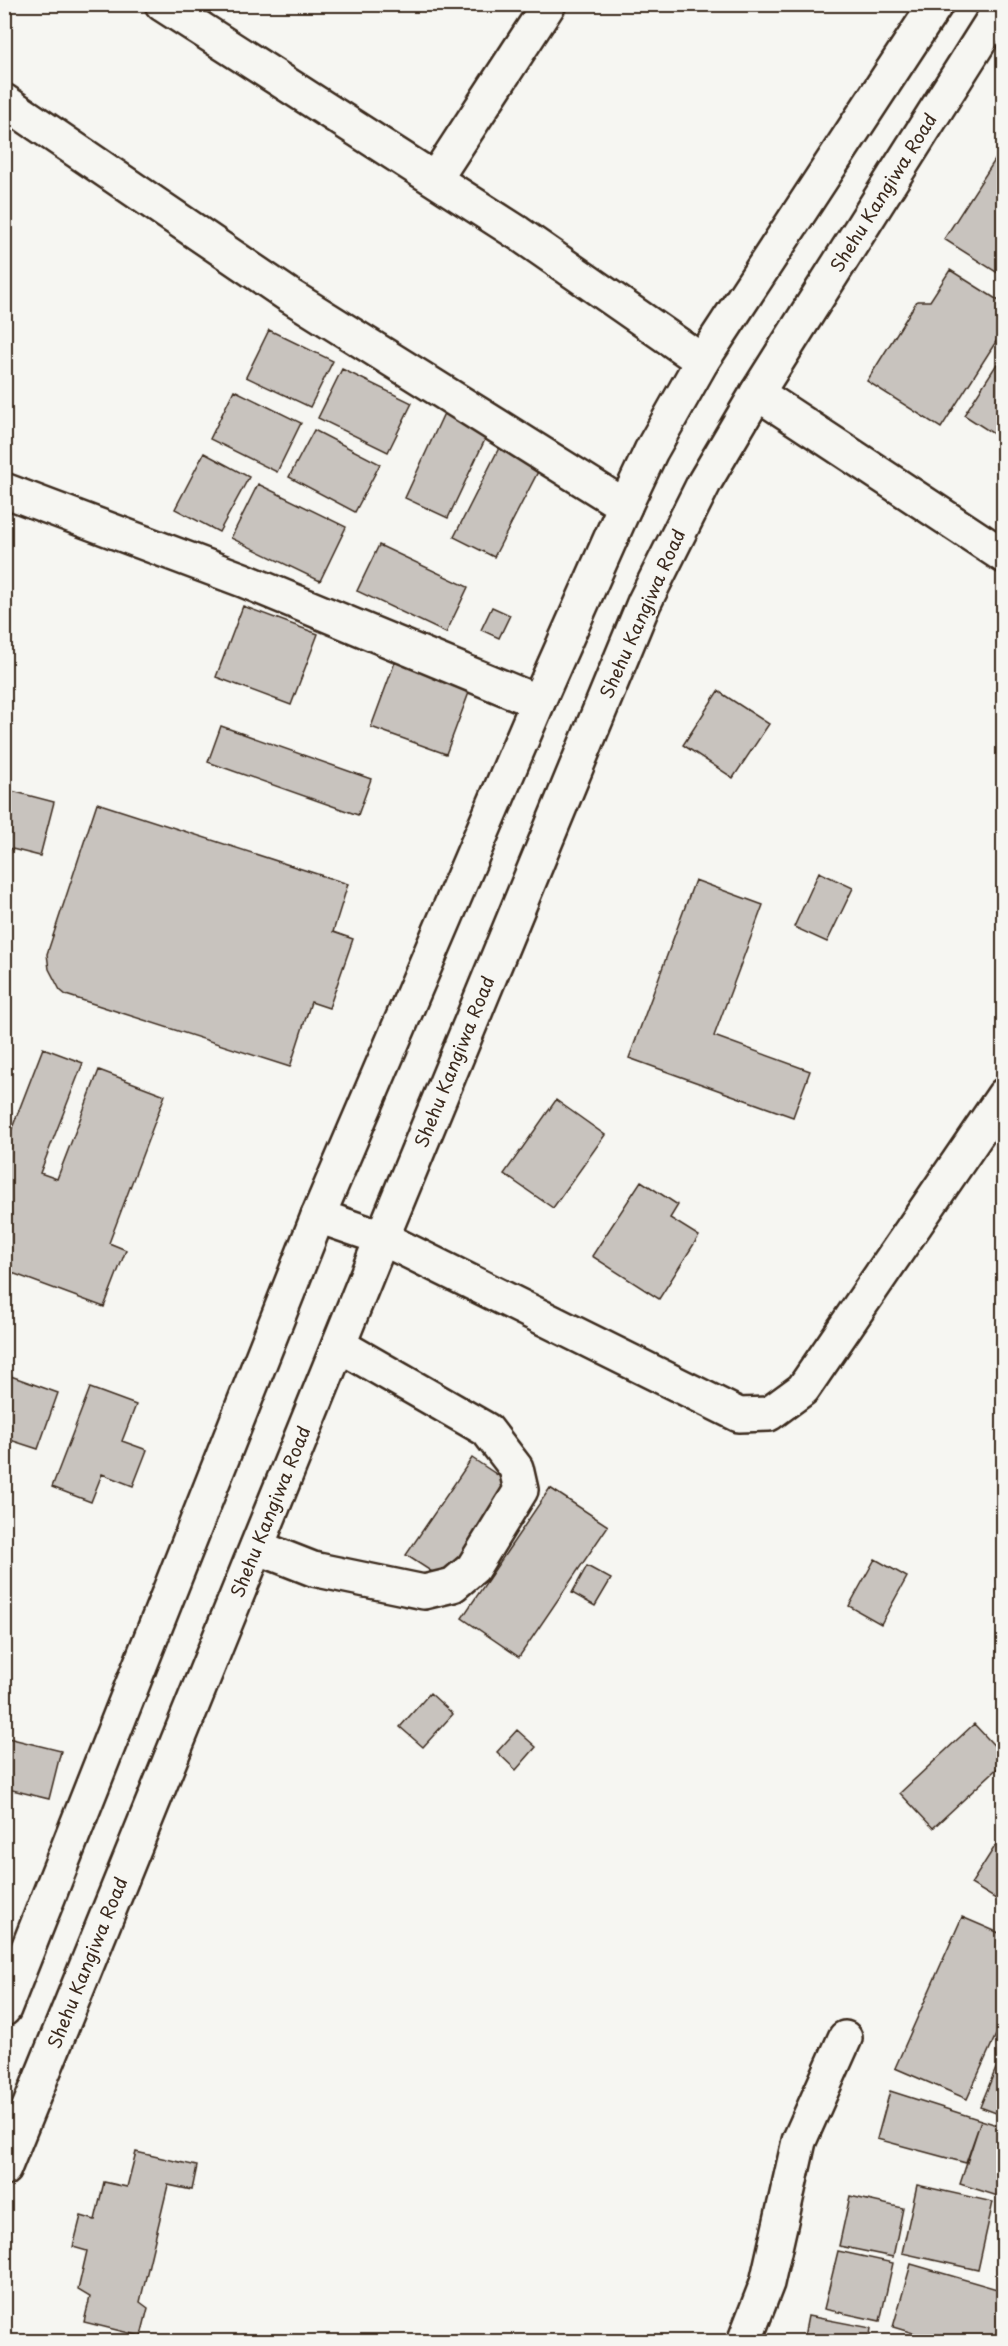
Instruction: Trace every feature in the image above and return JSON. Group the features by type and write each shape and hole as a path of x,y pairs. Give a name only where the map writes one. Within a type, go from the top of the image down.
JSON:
{"main road":[{"path":"162,4 518,233 702,361"},
{"path":"435,179 549,4"},
{"path":"4,2009 318,1216 538,702 625,506 651,452 702,361 936,4"},
{"name":"Shehu Kangiwa Road","path":"4,2169 382,1238 644,603 704,483 756,393 1003,4"},
{"path":"4,101 290,296 625,506"},
{"path":"756,393 1004,556"},
{"path":"4,489 243,580 538,702"},
{"path":"318,1216 382,1238 739,1415 769,1414 803,1389 1004,1095"},
{"path":"257,1547 313,1569 424,1592 453,1585 473,1568 521,1490 516,1468 487,1430 339,1345"},
{"path":"744,2342 767,2283 799,2141 845,2038"}],"building":[{"path":"1004,146 1004,277 944,239"},
{"path":"950,270 1004,304 1004,329 941,428 867,381 917,301 930,301"},
{"path":"269,330 333,361 310,407 246,377"},
{"path":"1004,353 1004,433 1000,438 964,415"},
{"path":"342,369 412,403 388,452 318,418"},
{"path":"234,390 301,423 277,472 210,439"},
{"path":"445,411 489,431 448,518 405,498"},
{"path":"314,430 380,464 355,512 289,477"},
{"path":"503,440 544,460 494,557 454,537"},
{"path":"204,453 249,477 219,532 175,509"},
{"path":"258,484 346,527 320,581 231,538"},
{"path":"379,545 468,587 446,633 357,591"},
{"path":"243,606 318,634 291,705 216,677"},
{"path":"492,607 510,615 499,638 481,630"},
{"path":"395,662 470,690 446,754 371,727"},
{"path":"718,691 769,724 733,778 683,745"},
{"path":"221,726 371,779 358,815 208,762"},
{"path":"4,789 54,802 40,856 4,847"},
{"path":"97,803 348,884 333,932 353,939 329,1008 311,1002 290,1067 66,995 60,990 49,969 47,954"},
{"path":"819,872 853,888 827,942 794,927"},
{"path":"695,880 763,905 714,1036 810,1071 793,1117 629,1058"},
{"path":"43,1048 83,1063 40,1173 57,1179 99,1070 165,1095 109,1243 126,1250 104,1307 4,1270 4,1149"},
{"path":"556,1100 605,1135 553,1208 504,1174"},
{"path":"641,1181 678,1205 670,1218 699,1236 659,1299 592,1256"},
{"path":"8,1375 58,1393 38,1449 4,1438 4,1384"},
{"path":"90,1388 136,1405 122,1441 147,1450 133,1486 102,1474 91,1502 52,1487"},
{"path":"472,1458 511,1484 446,1581 406,1555"},
{"path":"550,1488 608,1526 519,1657 462,1618"},
{"path":"875,1559 907,1577 881,1624 849,1606"},
{"path":"587,1566 611,1579 595,1606 572,1593"},
{"path":"430,1693 453,1714 423,1747 400,1727"},
{"path":"974,1724 1004,1756 1004,1762 933,1828 900,1793"},
{"path":"517,1730 536,1747 516,1770 497,1752"},
{"path":"4,1737 61,1751 49,1799 4,1788"},
{"path":"1004,1832 1004,1904 971,1884"},
{"path":"962,1917 1004,1935 1004,2017 967,2099 895,2068"},
{"path":"1004,2049 1004,2116 980,2107"},
{"path":"890,2091 981,2120 966,2163 877,2139"},
{"path":"981,2120 1004,2127 1004,2198 960,2184"},
{"path":"136,2152 197,2166 192,2190 168,2185 140,2302 148,2308 141,2336 84,2322 90,2297 78,2290 87,2251 73,2247 81,2216 95,2220 104,2182 127,2187"},
{"path":"917,2185 993,2202 978,2270 902,2253"},
{"path":"850,2196 903,2208 893,2257 839,2246"},
{"path":"838,2251 893,2263 880,2321 824,2309"},
{"path":"911,2264 1004,2291 1004,2342 943,2342 893,2327"},
{"path":"808,2316 871,2328 869,2342 803,2342"}]}
